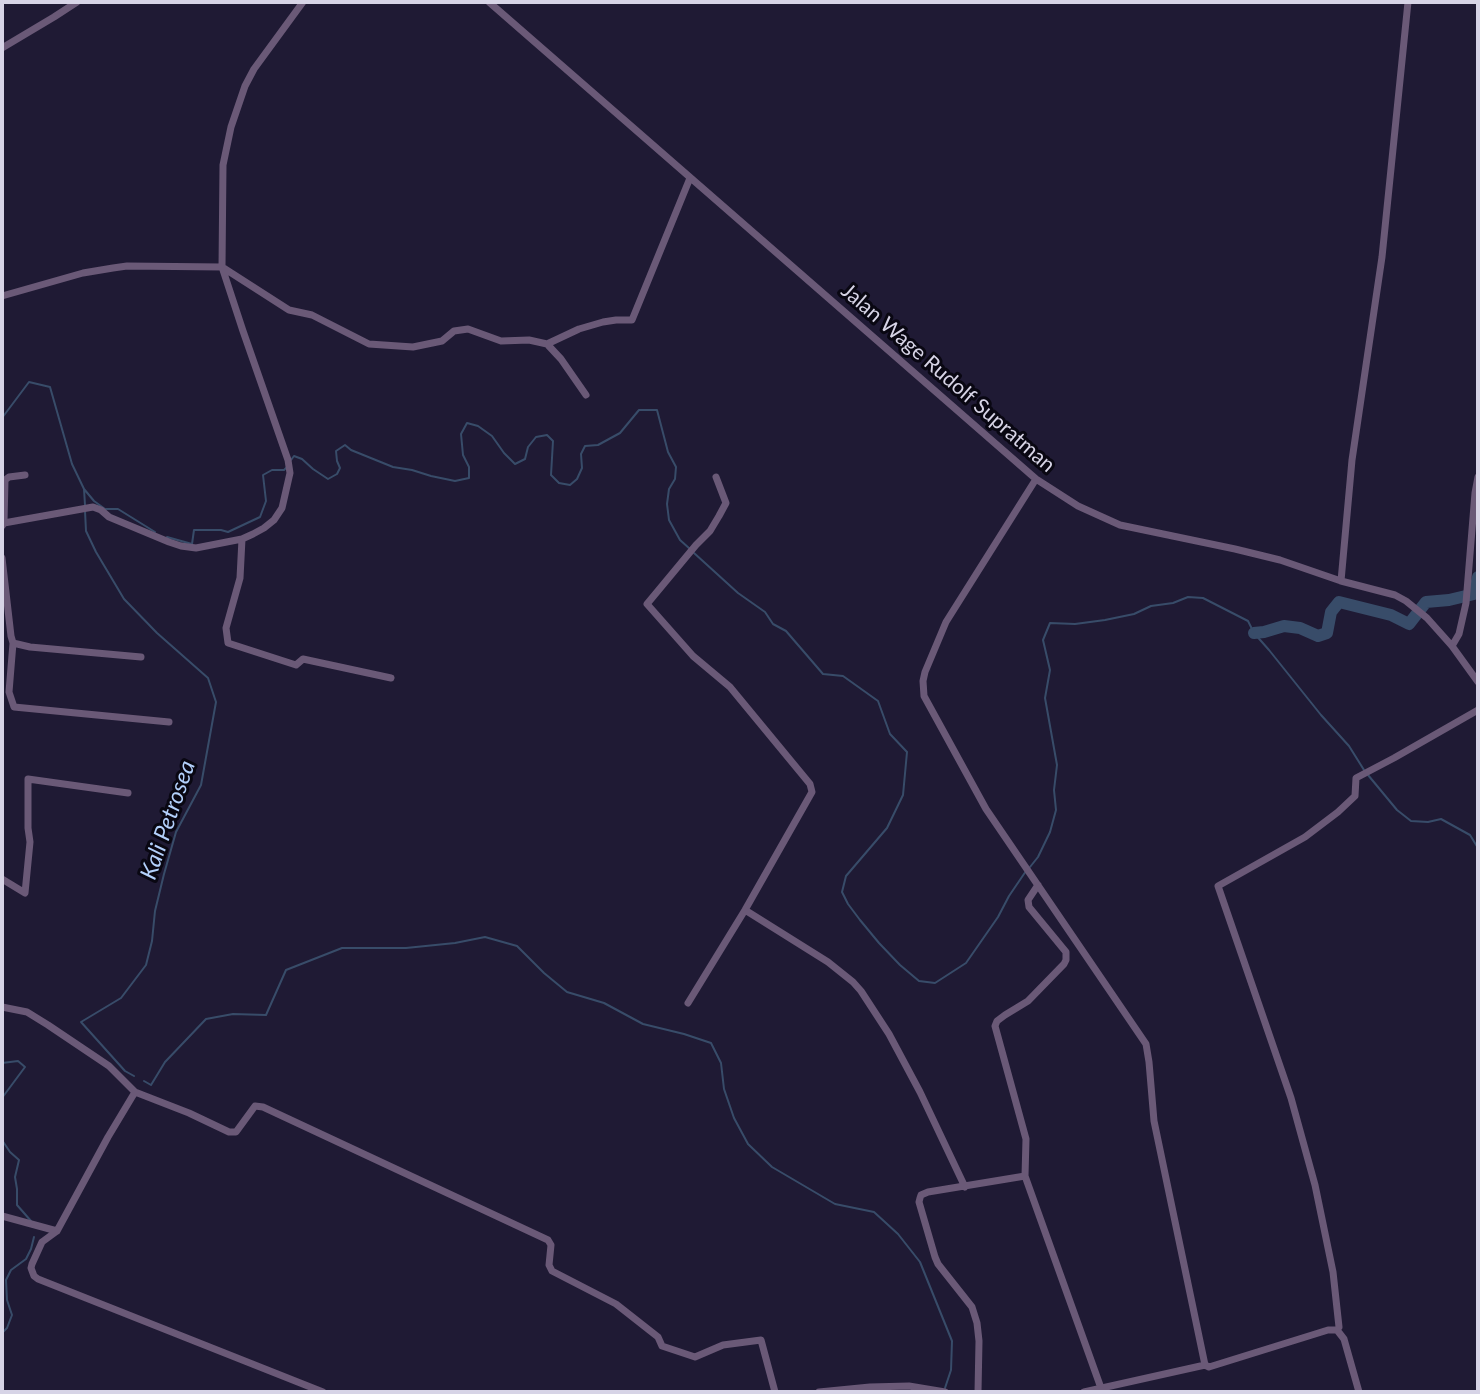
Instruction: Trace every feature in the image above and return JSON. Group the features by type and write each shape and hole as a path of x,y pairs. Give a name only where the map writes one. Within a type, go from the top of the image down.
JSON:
{"street":[{"path":"2,48 77,2"},
{"path":"25,475 5,480 3,525 89,508 101,510 109,517 181,546 196,548 242,539 264,528 282,508 288,488 288,460 222,267 223,165 225,146 245,86 254,69 303,2"},
{"name":"Jalan Wage Rudolf Supratman","path":"489,2 1036,479 1078,506 1120,525 1235,548 1395,595 1412,604 1427,618 1452,646 1478,682"},
{"path":"1341,581 1352,460 1382,257 1408,2"},
{"path":"547,344 603,322 632,320 690,178"},
{"path":"2,296 83,274 127,266 222,267 289,310 312,315 369,344 413,347 442,341 454,331 468,329 501,341 529,340 547,344 586,395"},
{"path":"688,1003 812,792 810,784 730,687 686,649 648,604 710,531 726,503 716,477"},
{"path":"1452,646 1459,634 1469,586 1478,477"},
{"path":"1036,479 946,622 925,672 923,690 986,809 1146,1044 1154,1122 1205,1365"},
{"path":"242,539 240,578 226,628 228,643 296,665 303,659 390,678"},
{"path":"2,558 13,643 9,692 14,707 169,722"},
{"path":"13,643 30,647 141,657"},
{"path":"1339,1327 1333,1272 1315,1185 1291,1098 1218,886 1305,837 1338,812 1355,796 1356,778 1478,710"},
{"path":"2,879 24,893 30,842 27,828 28,779 128,793"},
{"path":"1036,883 1030,896 1029,907 1066,951 1066,960 1028,1001 1006,1014 995,1026 1026,1139 1025,1176 1101,1388"},
{"path":"745,910 828,962 861,991 889,1034 920,1092 965,1186"},
{"path":"2,1007 27,1012 48,1025 109,1066 135,1092 189,1113 232,1134 258,1105 548,1240 551,1245 549,1265 552,1271 616,1304 658,1337 662,1346 695,1357 723,1345 761,1340 775,1392"},
{"path":"135,1092 107,1137 57,1231 42,1242 32,1264 32,1272 38,1279 323,1392"},
{"path":"978,1392 979,1341 972,1307 939,1264 931,1249 919,1202 921,1195 928,1192 1025,1176"},
{"path":"2,1216 57,1231"},
{"path":"1084,1392 1205,1365 1209,1367 1328,1330 1337,1330 1344,1339 1359,1392"},
{"path":"819,1392 909,1386 944,1392"}],"waterway":[{"name":"Kali Petrosea","path":"2,418 29,382 50,387 72,464 84,489 85,505"},
{"path":"291,460 294,456 302,459 328,479 337,474 340,468 336,451 345,445 393,467 455,481 469,478 461,434 467,423 478,426 492,436 515,464 525,459 528,447 536,437 547,435 553,441 551,475 559,483 570,485 577,479 582,468 581,454 585,446 598,445 620,433 639,410 657,410 668,452 676,467 667,504 669,520 680,540 690,549"},
{"path":"167,537 192,544 194,530 228,532 260,517 266,501 263,475 272,470 286,468"},
{"path":"84,489 105,509 118,509 155,532"},
{"name":"Kali Petrosea","path":"85,511 86,531 124,599 157,633 208,678 216,702 201,785 176,832 155,911 146,965 121,998 81,1022 125,1071 134,1076"},
{"path":"694,553 738,593 765,612 773,624 786,631 823,674 843,676 878,701 890,734 907,752 903,795 887,828 846,876 842,892 860,920 900,965 919,981 935,983 966,963 1026,871"},
{"path":"1254,633 1284,626 1300,628 1318,636 1327,633 1331,612 1339,602 1391,615 1409,624 1426,602 1474,594 1478,577"},
{"path":"1030,867 1050,832 1056,810 1054,790 1057,765 1045,698 1050,670 1043,640 1050,623 1075,624 1105,620 1188,597 1203,598 1248,621 1254,633 1349,746 1364,770"},
{"path":"1368,775 1397,810 1411,821 1428,822 1441,819 1470,835 1478,848"},
{"name":"Kali Petrosea","path":"144,1081 151,1085 165,1062 206,1019 233,1014 266,1015 286,970 342,948 406,948 485,937 517,946 567,992 604,1003 643,1024 711,1043 721,1063 724,1089 734,1118 748,1144 772,1167 835,1204 874,1212 898,1234 920,1262 952,1341 951,1370 945,1388"},
{"path":"2,1063 18,1061 25,1067 2,1098"},
{"path":"2,1140 19,1160 15,1177 17,1205 31,1221"},
{"path":"2,1333 12,1315 7,1300 6,1280 11,1270 26,1259 34,1237"}]}
